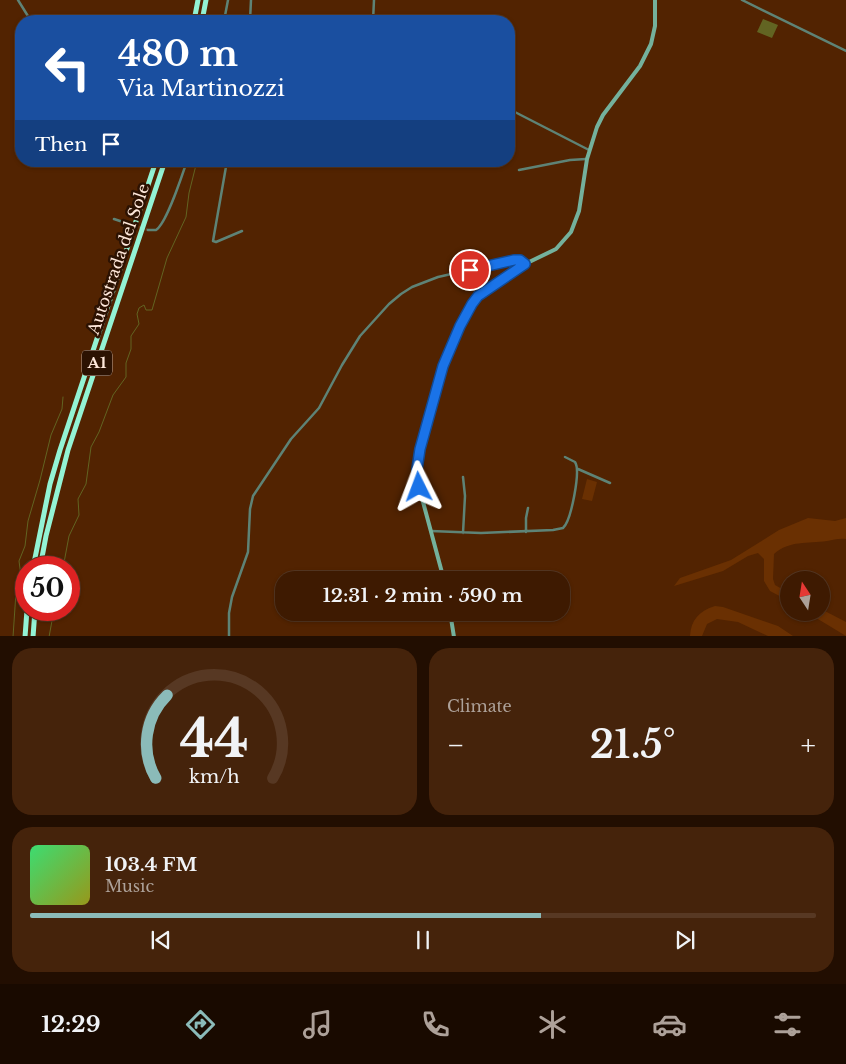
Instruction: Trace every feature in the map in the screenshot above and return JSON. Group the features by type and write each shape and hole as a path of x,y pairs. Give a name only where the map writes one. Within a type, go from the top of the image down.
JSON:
{"highway":[{"path":"195,15 198,0"},
{"path":"203,15 206,0"},
{"name":"Autostrada del Sole","path":"35,556 48,492 60,450 154,167"},
{"name":"Autostrada del Sole","path":"42,556 68,450 162,167"},
{"path":"26,636 27,621"},
{"path":"33,636 34,621"}],"main road":[{"path":"442,571 418,485 417,466 443,366 460,326 475,300 486,290 525,264 558,248 571,232 580,209 589,150 601,118 636,72 649,50 655,26 655,0"},
{"path":"452,621 454,636"}],"street":[{"path":"18,0 27,15"},
{"path":"225,15 228,0"},
{"path":"250,15 251,0"},
{"path":"373,15 374,0"},
{"path":"742,0 846,51"},
{"path":"515,112 589,150"},
{"path":"519,170 573,159 587,159"},
{"path":"148,230 156,230 160,226 170,208 184,167"},
{"path":"226,167 213,241 216,242 242,231"},
{"path":"114,219 129,224"},
{"path":"229,636 231,602 248,552 252,497 291,439 319,408 360,336 394,299 404,291 422,282 507,261 519,260 525,264"},
{"path":"431,531 463,533 526,532 558,530 566,526 569,520 578,469 575,462 565,457"},
{"path":"578,469 610,483"},
{"path":"463,477 465,494 463,533"},
{"path":"526,532 528,508"}],"shaded area":[{"path":"763,19 778,25 772,38 757,32"},
{"path":"587,479 597,482 592,501 582,499"},
{"path":"808,518 835,521 846,518 846,539 799,543 786,546 774,554 773,579 775,585 780,588 780,596 770,591 764,581 764,559 758,553 748,556 723,571 674,586 680,578 731,560 779,530"},
{"path":"715,606 778,626 793,636 768,636 738,622 717,619 707,624 702,636 690,636 692,625 700,613"},
{"path":"830,614 846,622 846,636 821,621 830,621"}],"waterway":[{"path":"65,556 69,536 79,515 78,499 86,484 91,447 99,432 113,395 126,377 126,363 131,349 131,336 139,324 137,314 139,308 144,305 146,310 152,310 167,258 186,217 189,193 196,167"},
{"path":"13,636 16,592 21,576 19,561 25,546 28,521 51,435 62,409 63,397"},
{"path":"49,636 52,621"}],"tunnel":[{"path":"129,224 148,230"}],"route":[{"path":"419,487 417,469 420,449 443,366 460,326 478,296 525,264 520,260 514,260 470,270"}]}
